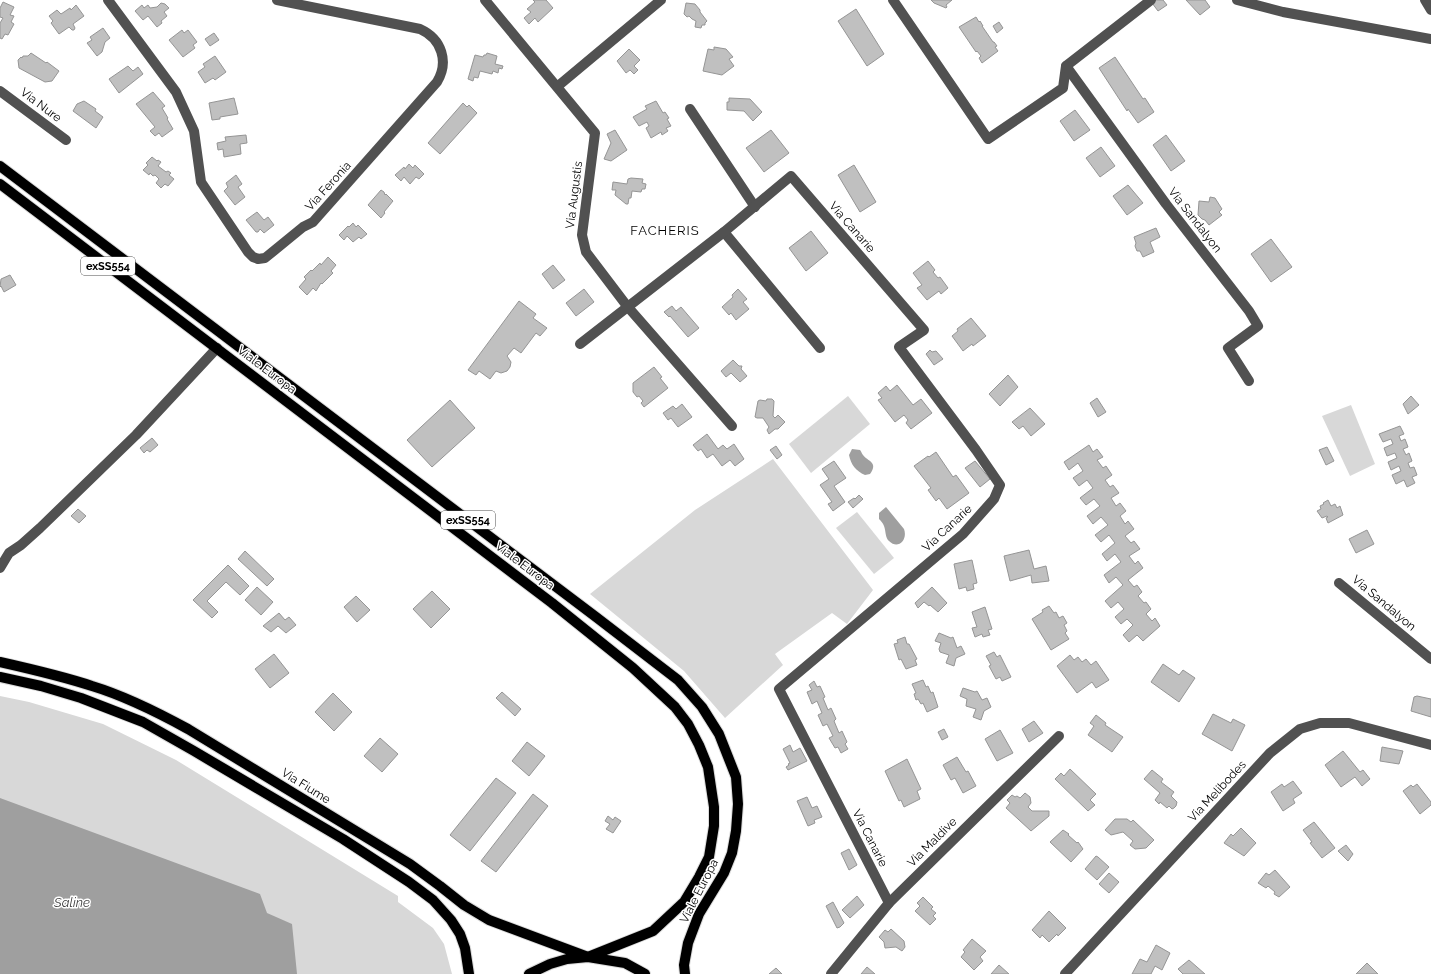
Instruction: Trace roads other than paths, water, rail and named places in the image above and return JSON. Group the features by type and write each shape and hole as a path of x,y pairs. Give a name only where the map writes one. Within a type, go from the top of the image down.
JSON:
{"main road":[{"name":"Viale Europa","path":"0,166 596,616 678,680 702,707 719,734 736,777 738,804 736,831 732,853 724,874 699,914 688,943 684,964 685,974"},
{"name":"Viale Europa","path":"0,184 552,603 633,668 675,707 688,724 708,767 712,788 714,826 709,857 684,902 653,931 588,957"},
{"name":"Via Fiume","path":"0,662 52,674 94,686 156,712 188,728 410,864 464,905 489,920 588,957"},
{"path":"0,677 41,686 81,698 143,722 194,750 343,839 409,882 433,900 451,920 460,934 465,948 469,974"},
{"name":"exSS554","path":"529,974 550,964 567,959 588,957 625,963 645,974"}],"street":[{"name":"Via Feronia","path":"108,0 176,92 194,131 201,182 248,252 253,257 262,259 267,257 303,226 313,222 437,82 444,64 442,53 437,41 428,33 420,29 277,0"},
{"name":"Via Augustis","path":"485,0 558,86 595,133 582,235 586,252 628,306 732,426"},
{"path":"558,86 661,0"},
{"path":"892,0 988,139 1063,88 1066,66 1151,0"},
{"path":"1236,0 1283,12 1431,39"},
{"path":"1425,0 1431,10"},
{"name":"Via Sandalyon","path":"1066,66 1166,204 1249,311 1258,326 1228,348 1249,381"},
{"name":"Via Nure","path":"0,91 66,140"},
{"path":"580,344 755,207 690,109"},
{"name":"Via Canarie","path":"755,207 791,176 924,330 899,347 976,450 1000,485 994,499 963,534 779,689 889,903"},
{"path":"724,232 820,348"},
{"path":"0,568 9,553 21,545 40,528 136,435 217,348"},
{"name":"Via Sandalyon","path":"1340,582 1431,659"},
{"name":"Via Melibodes","path":"1065,974 1270,753 1300,728 1320,723 1349,723 1431,745"},
{"name":"Via Maldive","path":"831,974 889,903 1059,736"}],"water":[{"path":"852,449 860,450 863,455 873,464 870,474 865,475 854,467 849,455"},
{"path":"886,507 904,529 905,537 899,544 892,544 888,540 884,525 879,519 879,513"},
{"name":"Saline","path":"0,798 260,894 267,913 292,924 297,974 0,974"}],"district":[{"name":"FACHERIS","path":"665,230"}]}
